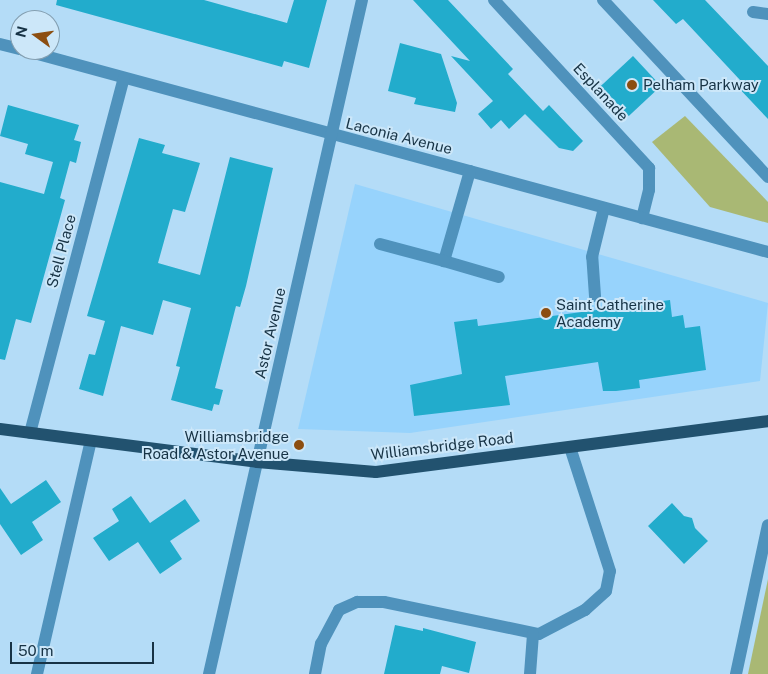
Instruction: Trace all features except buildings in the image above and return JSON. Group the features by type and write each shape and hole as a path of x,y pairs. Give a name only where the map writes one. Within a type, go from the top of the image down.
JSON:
{"main road":[{"name":"Williamsbridge Road","path":"0,429 257,462 376,472 768,420"}],"street":[{"name":"Astor Avenue","path":"209,674 362,0"},
{"name":"Esplanade","path":"494,0 648,168 650,190 642,218"},
{"path":"610,2 768,177"},
{"path":"753,12 768,14"},
{"name":"Laconia Avenue","path":"58,60 332,136 470,171 768,252"},
{"name":"Stell Place","path":"30,433 124,78"},
{"path":"444,261 470,171"},
{"path":"595,296 592,257 604,208"},
{"path":"380,244 500,277"},
{"path":"37,674 91,441"},
{"path":"315,674 321,644 339,610 357,602 384,602 533,634 539,634 585,610 606,591 610,571 570,447"},
{"path":"736,674 768,525"},
{"path":"530,674 533,634"}],"shaded area":[{"name":"Saint Catherine Academy","path":"355,184 768,303 760,381 410,433 298,429"}],"green space":[{"path":"685,116 768,202 768,223 710,207 652,142"},
{"path":"768,579 768,674 748,674"}],"place":[{"name":"Pelham Parkway","path":"632,85"},
{"name":"Saint Catherine Academy","path":"546,313"},
{"name":"Williamsbridge Road & Astor Avenue","path":"299,445"}]}
